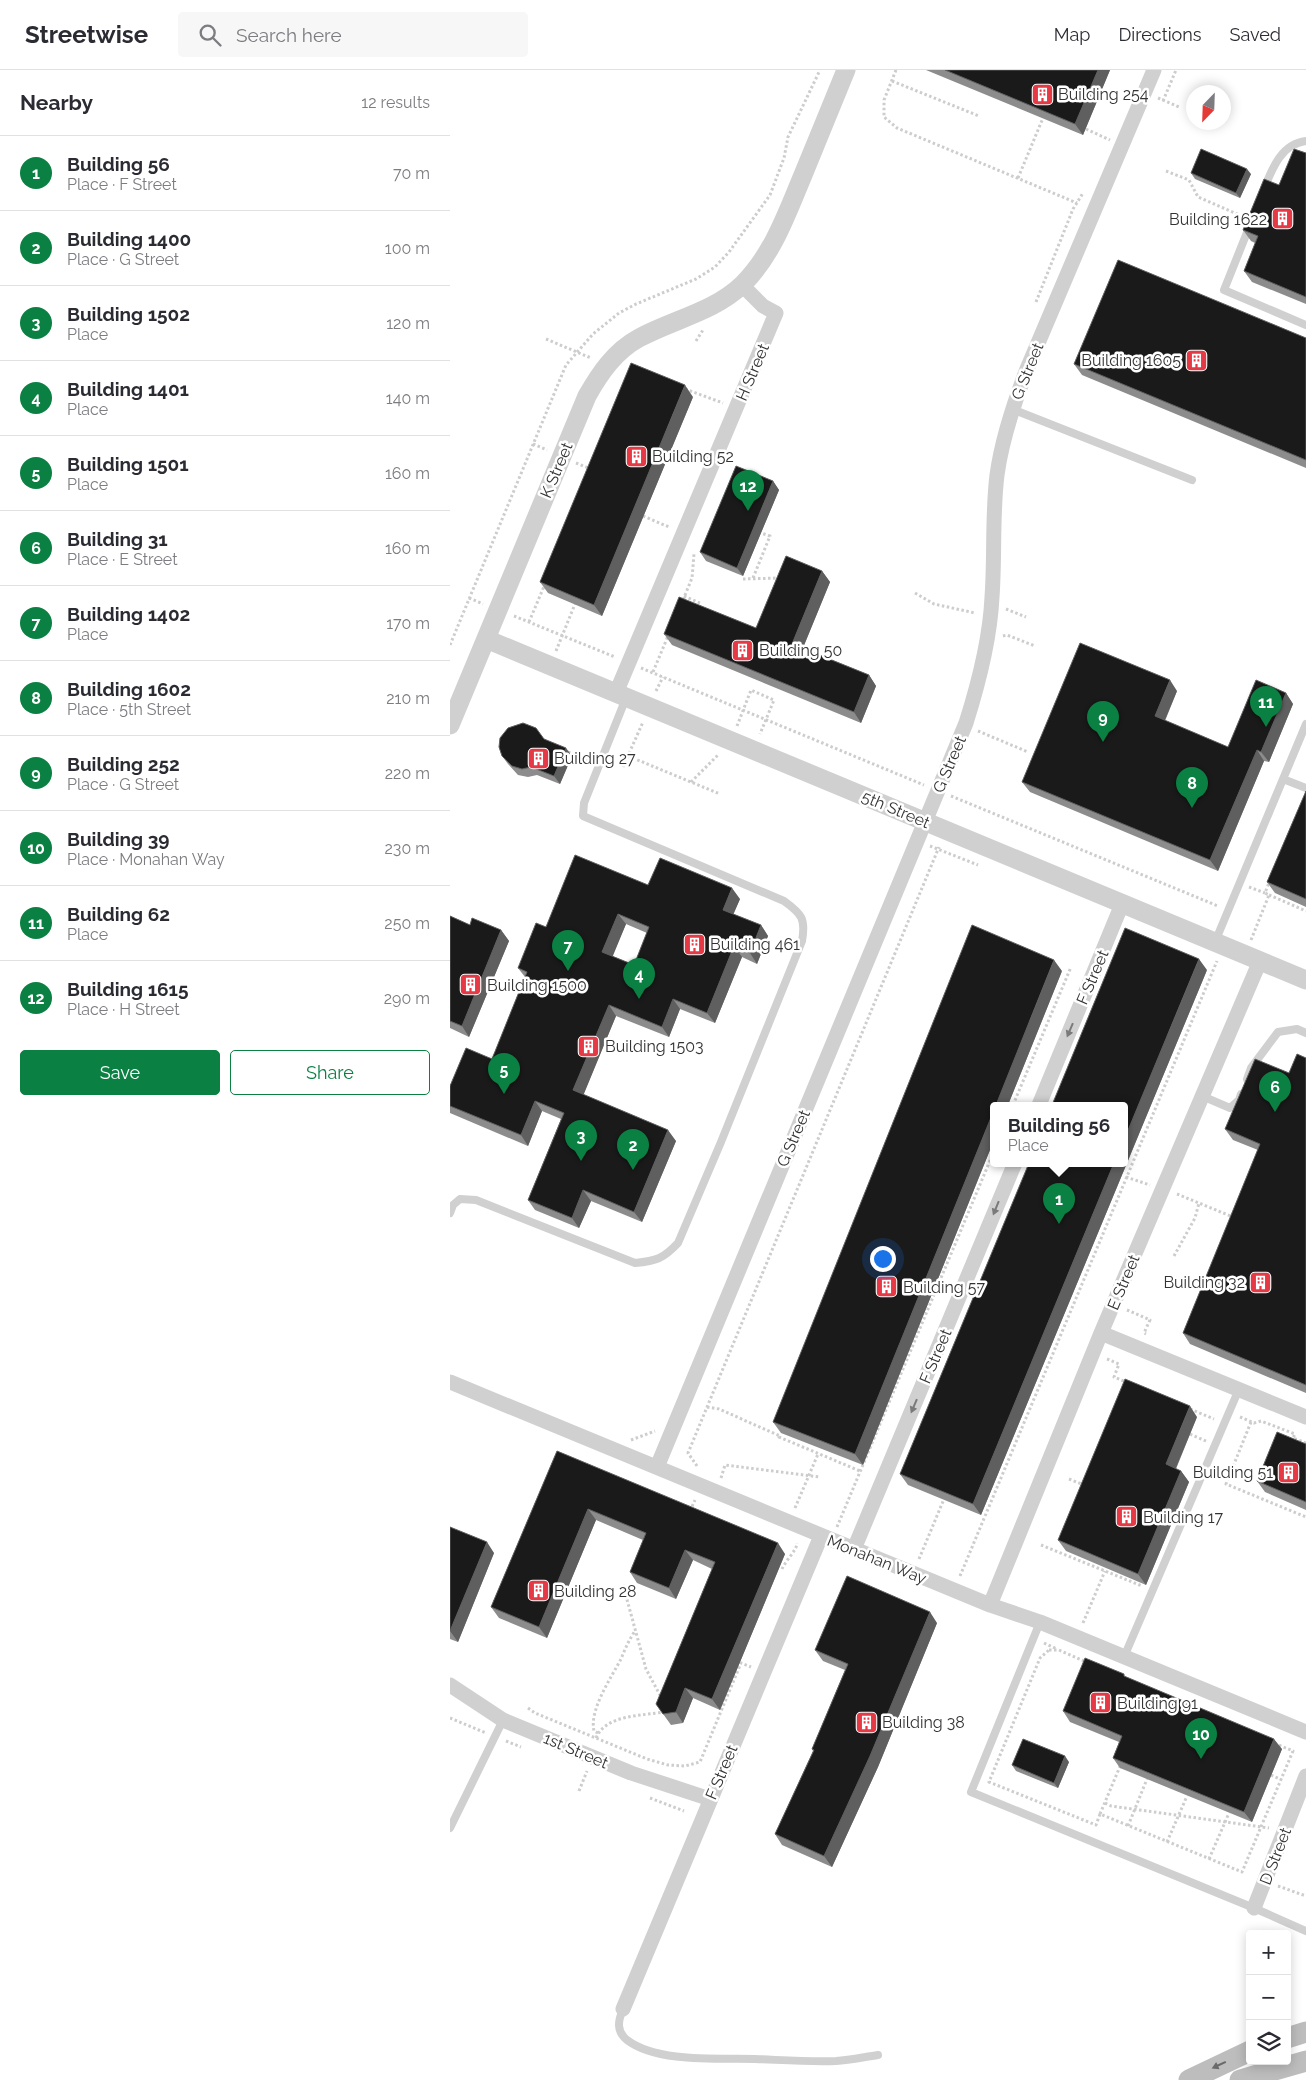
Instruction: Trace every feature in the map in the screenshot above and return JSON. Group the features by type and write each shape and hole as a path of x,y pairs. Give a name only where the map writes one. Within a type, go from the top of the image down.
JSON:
{"main road":[{"path":"1291,2037 1306,2032"},
{"path":"1189,2080 1246,2053"},
{"path":"1240,2080 1306,2061"}],"street":[{"path":"742,285 761,261 778,234 846,70"},
{"name":"G Street","path":"657,1467 938,791 968,714 987,642 992,597 995,493 1001,452 1012,409 1154,70"},
{"name":"K Street","path":"450,725 587,396 609,363 628,345 640,337 710,307 742,285"},
{"name":"H Street","path":"622,695 629,663 776,313 763,306 742,285"},
{"name":"5th Street","path":"486,639 1306,980"},
{"name":"F Street","path":"1040,1102 1122,904"},
{"name":"E Street","path":"990,1605 1102,1333 1260,961"},
{"name":"F Street","path":"854,1549 1013,1167"},
{"path":"1102,1333 1306,1417"},
{"name":"Monahan Way","path":"450,1382 657,1467 825,1530 854,1549 990,1605 1040,1622 1306,1732"},
{"name":"F Street","path":"622,2009 825,1530"},
{"name":"1st Street","path":"450,1685 504,1720 631,1773 710,1799"},
{"name":"D Street","path":"1254,1908 1306,1776"}],"lane":[{"path":"1262,193 1273,166 1285,151 1299,142 1306,141"},
{"path":"1252,220 1224,290 1306,325"},
{"path":"1012,409 1192,480"},
{"path":"450,1213 460,1199 476,1200 635,1263 652,1262 666,1256 678,1243 689,1218 802,941 805,925 797,910 784,900 583,816 584,803 599,765 622,695"},
{"path":"1215,942 1306,724"},
{"path":"1283,779 1306,788"},
{"path":"1202,1096 1230,1108 1239,1100 1251,1068 1278,1032 1297,1029 1306,1033"},
{"path":"1124,1657 1239,1389"},
{"path":"1040,1622 971,1792 1306,1931"},
{"path":"450,1828 504,1720"},
{"path":"622,2009 618,2024 620,2032 632,2043 655,2052 691,2056 836,2061 878,2055"}],"path":[{"path":"896,70 884,100 884,116 896,128 1094,210"},
{"path":"1163,100 1176,70"},
{"path":"892,81 979,116"},
{"path":"1018,178 1043,118"},
{"path":"1086,129 1113,141"},
{"path":"1166,170 1189,180 1198,197 1252,220"},
{"path":"546,339 609,363"},
{"path":"680,387 726,404"},
{"path":"588,478 595,460"},
{"path":"644,516 675,529"},
{"path":"752,578 770,536 761,533"},
{"path":"681,605 692,578 693,555 697,547"},
{"path":"529,622 547,577"},
{"path":"743,579 784,578"},
{"path":"915,593 934,604 978,614"},
{"path":"684,596 700,603"},
{"path":"469,598 653,672 1228,911"},
{"path":"550,665 575,604"},
{"path":"653,672 670,630"},
{"path":"754,750 774,700 763,695"},
{"path":"975,730 1028,752"},
{"path":"559,748 599,765"},
{"path":"628,756 720,794"},
{"path":"703,1471 688,1454 946,830"},
{"path":"917,841 983,867"},
{"path":"1251,941 1272,875"},
{"path":"1249,887 1306,911"},
{"path":"960,1577 1217,959 1226,963"},
{"path":"1014,1102 1071,967"},
{"path":"825,1530 837,1527 990,1161"},
{"path":"1126,1178 1163,1189 1241,1221"},
{"path":"1174,1256 1195,1218 1199,1203"},
{"path":"1123,1309 1150,1320 1144,1333 1150,1336"},
{"path":"1104,1358 1119,1364 1114,1377 1132,1384"},
{"path":"1182,1406 1224,1423"},
{"path":"707,1408 719,1409 860,1471"},
{"path":"1229,1413 1254,1423 1261,1420 1294,1434 1293,1438 1306,1443"},
{"path":"628,1440 655,1431 659,1422"},
{"path":"1251,1422 1226,1484 1306,1517"},
{"path":"794,1509 818,1454"},
{"path":"720,1478 726,1465 820,1477"},
{"path":"712,1474 729,1482"},
{"path":"1069,1479 1089,1487"},
{"path":"919,1560 944,1499"},
{"path":"689,1514 695,1500"},
{"path":"786,1506 803,1513"},
{"path":"1041,1545 1146,1588"},
{"path":"1061,1553 1064,1545"},
{"path":"1081,1627 1105,1571"},
{"path":"623,1585 646,1669 662,1698"},
{"path":"598,1733 594,1731 592,1724 594,1713 611,1675 635,1630"},
{"path":"1100,1814 1242,1872 1293,1751 1094,1668 1091,1664 1059,1650 1049,1650 1040,1658 989,1782 1096,1825 1100,1814 1123,1760"},
{"path":"528,1708 535,1713 647,1759 668,1765 685,1766 700,1762 741,1663 764,1672"},
{"path":"1147,1700 1151,1691"},
{"path":"578,1791 598,1733 617,1720 638,1714 663,1713 666,1706"},
{"path":"1128,1826 1147,1779"},
{"path":"1167,1842 1187,1796"},
{"path":"1105,1803 1111,1806 1285,1830"},
{"path":"1209,1859 1229,1813"}],"building":[{"name":"Building 254","path":"945,70 1098,70 1075,124"},
{"path":"1201,149 1247,169 1236,193 1191,173"},
{"name":"Building 1622","path":"1294,149 1306,153 1306,297 1244,271 1258,236 1243,230 1264,179 1279,185"},
{"name":"Building 1605","path":"1118,260 1306,338 1306,460 1074,364"},
{"name":"Building 52","path":"631,363 685,385 594,605 540,582"},
{"path":"736,466 773,481 737,568 700,552"},
{"name":"Building 50","path":"786,556 822,571 792,644 869,675 854,712 664,634 679,597 756,628"},
{"path":"1080,643 1170,680 1155,716 1228,747 1256,680 1286,693 1261,752 1257,750 1210,860 1022,782"},
{"name":"Building 27","path":"523,723 536,728 544,739 566,748 554,776 531,767 522,769 512,766 502,756 499,747 500,738 508,728"},
{"path":"1306,791 1306,899 1267,882"},
{"path":"575,855 648,885 660,858 732,888 723,910 761,925 750,953 734,946 707,1013 673,999 662,1027 609,1005 573,1090 668,1130 634,1212 583,1190 572,1218 528,1200 564,1113 535,1101 521,1135 450,1106 450,1086 466,1048 492,1059 527,972 518,968 536,923 546,927","holes":["618,914 649,927 634,965 602,952"]},
{"name":"Building 1500","path":"450,916 470,925 472,918 501,930 462,1026 450,1021"},
{"name":"Building 57","path":"972,925 1054,960 997,1102 990,1102 990,1120 855,1454 773,1422"},
{"path":"1125,928 1199,959 1128,1130 1128,1102 1053,1102"},
{"name":"Building 32","path":"1297,1054 1306,1058 1306,1385 1183,1333 1260,1144 1225,1129 1255,1059 1289,1073"},
{"path":"1027,1167 1112,1167 973,1504 900,1474"},
{"name":"Building 17","path":"1125,1379 1190,1406 1166,1464 1181,1471 1138,1574 1058,1540"},
{"name":"Building 51","path":"1277,1432 1306,1444 1306,1502 1257,1481"},
{"name":"Building 28","path":"557,1451 778,1543 712,1699 685,1688 676,1712 663,1714 656,1704 715,1562 685,1550 669,1588 630,1572 646,1533 588,1509 539,1627 491,1607"},
{"path":"450,1527 487,1542 450,1631"},
{"name":"Building 38","path":"847,1576 930,1612 870,1756 824,1856 775,1834 814,1750 812,1749 848,1664 815,1650"},
{"path":"1085,1658 1274,1739 1244,1812 1113,1758 1122,1736 1063,1711"},
{"path":"1023,1739 1065,1756 1054,1783 1012,1765"}],"place":[{"name":"Building 254","path":"1042,94"},
{"name":"Building 1622","path":"1283,219"},
{"name":"Building 1605","path":"1197,360"},
{"name":"Building 52","path":"636,456"},
{"name":"Building 1615","path":"748,511"},
{"name":"Building 50","path":"743,650"},
{"name":"Building 62","path":"1266,727"},
{"name":"Building 252","path":"1103,742"},
{"name":"Building 27","path":"538,758"},
{"name":"Building 1602","path":"1192,808"},
{"name":"Building 461","path":"694,944"},
{"name":"Building 1402","path":"568,971"},
{"name":"Building 1500","path":"471,985"},
{"name":"Building 1401","path":"639,999"},
{"name":"Building 1503","path":"589,1046"},
{"name":"Building 1501","path":"504,1094"},
{"name":"Building 31","path":"1275,1112"},
{"name":"Building 1502","path":"581,1161"},
{"name":"Building 1400","path":"633,1170"},
{"name":"Building 56","path":"1059,1224"},
{"name":"Building 32","path":"1261,1282"},
{"name":"Building 57","path":"887,1287"},
{"name":"Building 51","path":"1289,1472"},
{"name":"Building 17","path":"1127,1517"},
{"name":"Building 28","path":"538,1591"},
{"name":"Building 91","path":"1101,1703"},
{"name":"Building 38","path":"866,1722"},
{"name":"Building 39","path":"1201,1759"}]}
